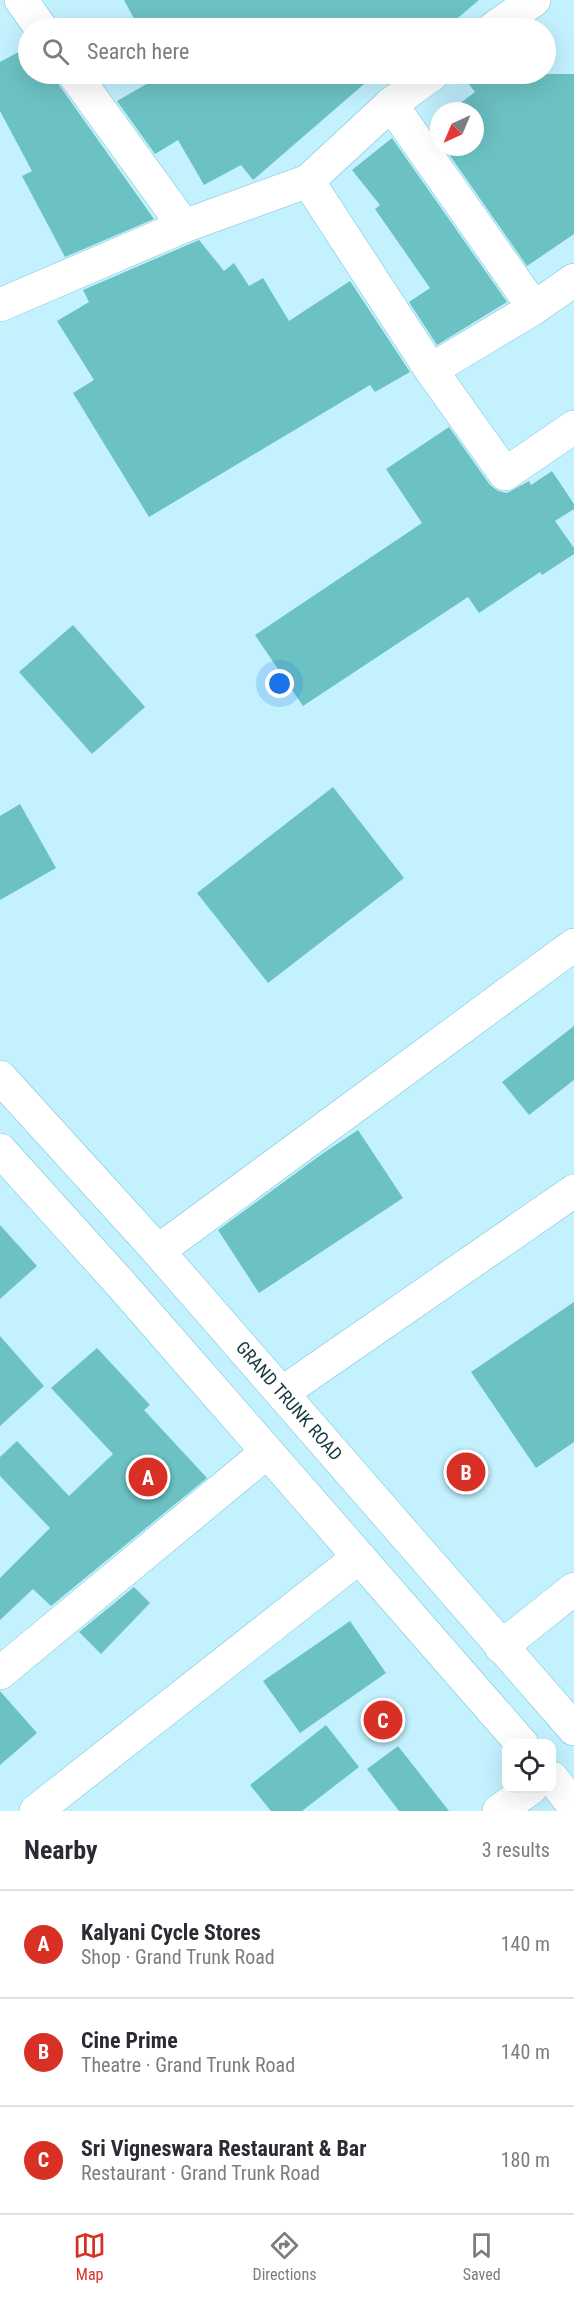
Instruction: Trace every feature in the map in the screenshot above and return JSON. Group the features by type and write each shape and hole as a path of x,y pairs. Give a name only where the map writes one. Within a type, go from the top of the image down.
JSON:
{"street":[{"path":"21,0 34,18"},
{"path":"508,18 534,0"},
{"path":"81,84 184,226"},
{"path":"0,305 184,226 308,181 391,104 419,84"},
{"path":"391,104 534,308"},
{"path":"308,181 431,370 505,474 574,427"},
{"path":"431,370 534,308 574,280"},
{"path":"158,1251 574,945"},
{"name":"GRAND TRUNK ROAD","path":"0,1077 158,1251 574,1729"},
{"path":"0,1150 518,1739"},
{"path":"282,1393 574,1191"},
{"path":"0,1673 267,1452"},
{"path":"36,1811 358,1558"},
{"path":"501,1647 574,1589"},
{"path":"556,1783 574,1806"},
{"path":"499,1811 524,1793"}],"building":[{"path":"124,0 479,0 458,18 134,18"},
{"path":"18,52 18,84 59,84 154,219 65,257 22,176 32,171 0,111 0,62"},
{"path":"556,74 574,74 574,234 527,266 450,156 484,156 484,102 462,102 475,92 469,84 556,84"},
{"path":"147,84 364,84 253,180 241,165 204,185 178,140 155,154 117,101"},
{"path":"392,138 507,302 437,345 409,302 430,288 375,209 380,205 352,170"},
{"path":"199,240 224,271 234,263 249,286 263,278 289,321 350,281 410,372 375,392 370,385 149,517 73,393 94,380 57,321 89,302 83,290"},
{"path":"449,427 490,485 498,491 507,493 529,481 531,485 552,471 574,504 574,509 555,521 574,548 574,554 542,575 540,572 479,613 468,597 303,706 255,635 422,523 386,469"},
{"path":"73,625 145,707 92,754 19,672"},
{"path":"333,787 404,878 268,983 197,893"},
{"path":"20,804 56,868 0,900 0,816"},
{"path":"574,1026 574,1080 529,1115 502,1082"},
{"path":"358,1130 403,1198 259,1293 218,1230"},
{"path":"0,1225 37,1266 0,1299"},
{"path":"574,1302 574,1442 536,1468 471,1372"},
{"path":"0,1336 44,1386 0,1426"},
{"path":"97,1348 150,1405 144,1410 207,1478 51,1606 33,1589 0,1620 0,1578 50,1528 0,1476 0,1457 17,1441 69,1496 113,1454 51,1388"},
{"path":"134,1587 150,1603 101,1654 79,1632"},
{"path":"350,1621 386,1673 300,1733 263,1681"},
{"path":"0,1691 37,1733 0,1765"},
{"path":"326,1725 359,1767 302,1811 271,1811 250,1785"},
{"path":"398,1746 449,1811 399,1811 367,1769"}],"place":[{"name":"Cine Prime","path":"466,1472"},
{"name":"Kalyani Cycle Stores","path":"148,1477"},
{"name":"Sri Vigneswara Restaurant & Bar","path":"383,1720"}]}
